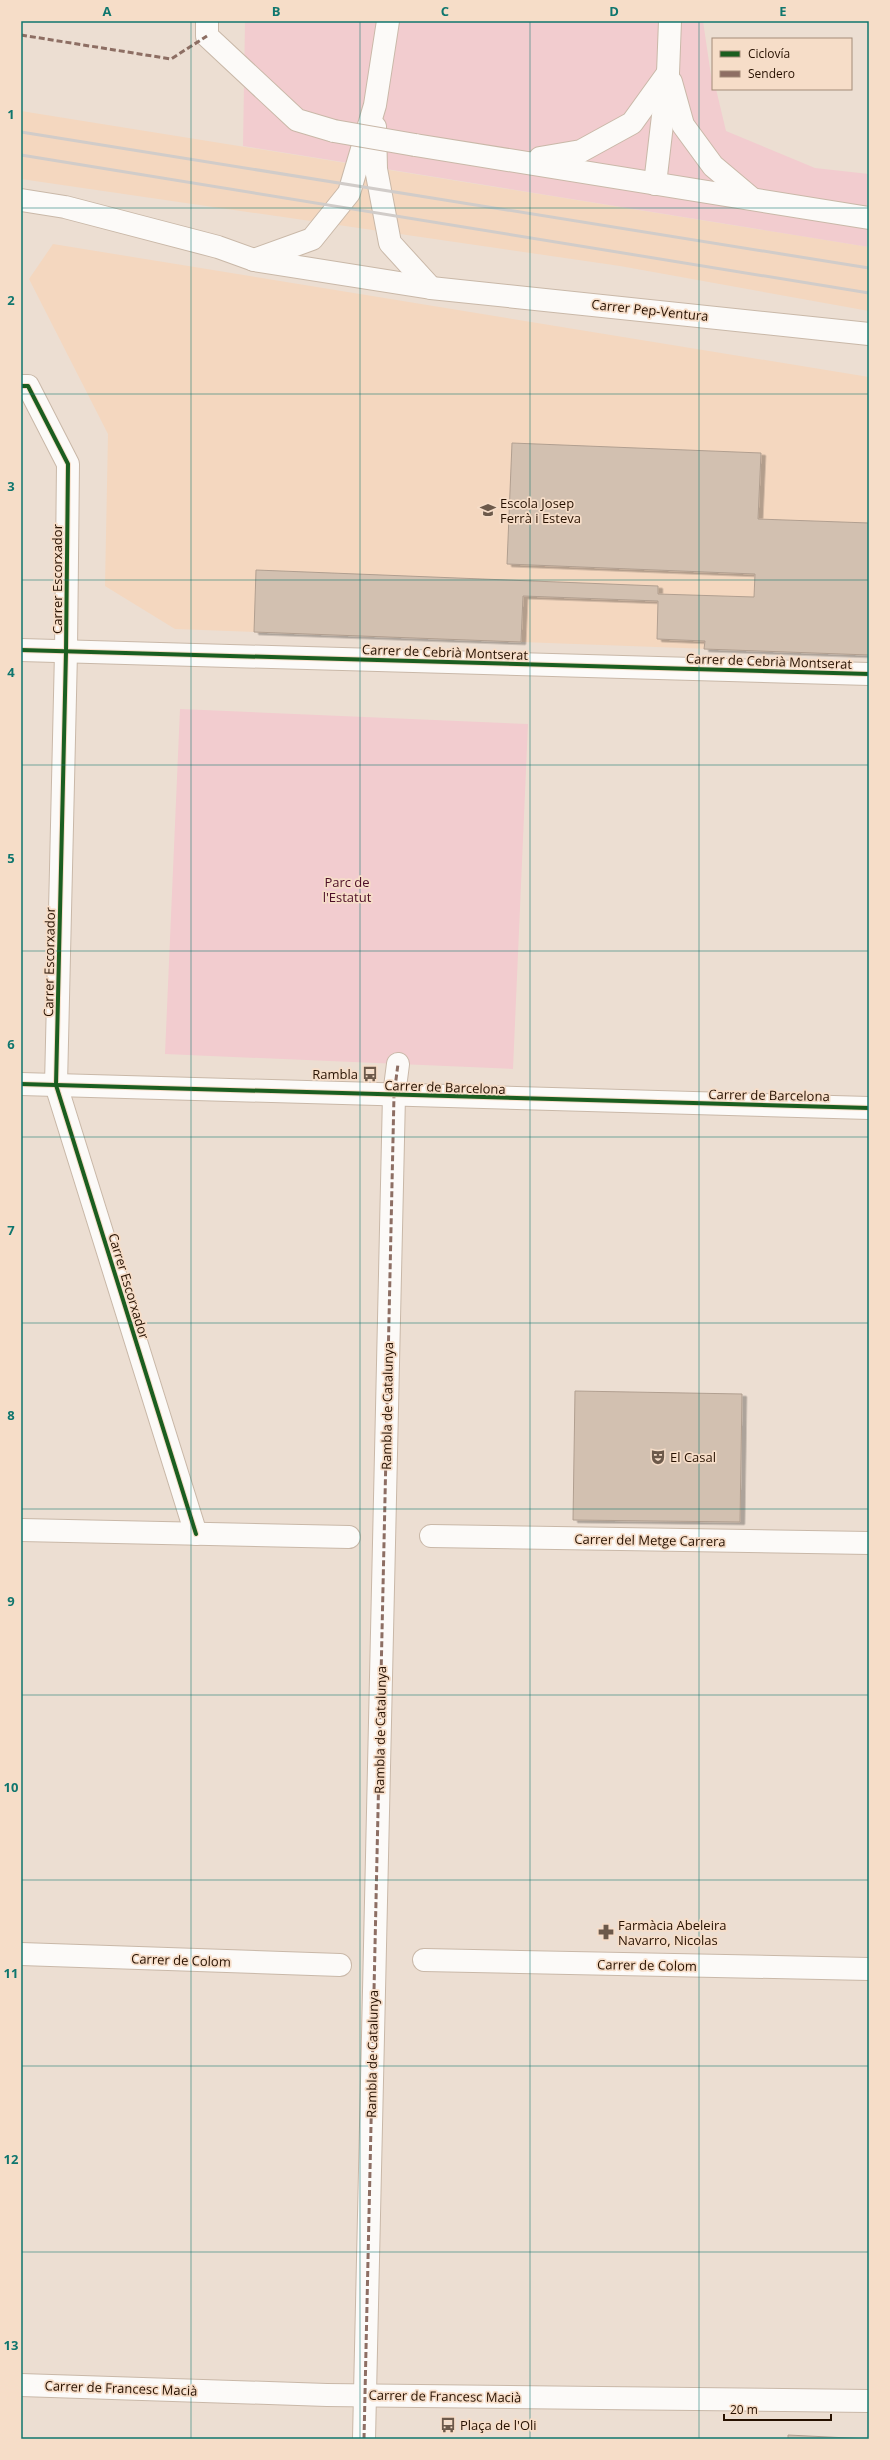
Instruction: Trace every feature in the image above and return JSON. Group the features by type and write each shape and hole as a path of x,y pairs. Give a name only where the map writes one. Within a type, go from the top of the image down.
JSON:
{"street":[{"path":"206,21 207,36 297,120 334,131 869,218"},
{"path":"254,260 312,239 349,193 375,105 388,21"},
{"path":"655,184 668,73 670,21"},
{"path":"523,161 581,151 632,123 668,73"},
{"path":"668,73 683,125 713,166 752,199"},
{"path":"375,105 376,169 390,243 431,288"},
{"name":"Carrer Pep-Ventura","path":"21,200 73,209 218,247 254,260 431,288 869,334"},
{"name":"Carrer Escorxador","path":"21,386 28,386 68,464 66,652 56,1085 196,1534"},
{"name":"Carrer de Cebrià Montserat","path":"21,650 869,674"},
{"name":"Rambla de Catalunya","path":"364,2396 394,1095 398,1064"},
{"name":"Carrer de Barcelona","path":"21,1084 869,1108"},
{"path":"21,1530 349,1537"},
{"name":"Carrer del Metge Carrera","path":"430,1536 869,1543"},
{"name":"Carrer de Colom","path":"21,1954 340,1965"},
{"name":"Carrer de Colom","path":"424,1960 869,1969"},
{"name":"Carrer de Francesc Macià","path":"21,2385 364,2396 869,2401"},
{"path":"364,2396 364,2439"}],"shaded area":[{"path":"21,111 869,247 869,311 620,266 21,179"},
{"name":"Escola Josep Ferrà i Esteva","path":"53,244 869,377 869,655 175,629 105,586 108,434 29,279"}],"green space":[{"path":"245,21 703,21 712,90 716,90 726,131 815,168 869,174 869,247 243,146"},
{"name":"Parc de l'Estatut","path":"180,709 528,724 513,1069 165,1054"}],"building":[{"path":"512,443 761,453 758,519 869,523 869,655 704,649 705,641 657,639 658,601 523,596 521,642 254,632 256,570 658,586 658,594 754,597 755,574 507,564"},
{"name":"El Casal","path":"575,1391 742,1394 740,1522 573,1520"},
{"path":"788,2435 869,2439 788,2439"}],"railway":[{"path":"21,132 869,268"},
{"path":"21,155 869,293"}],"marked path":[{"path":"21,35 171,59 207,36"},
{"path":"364,2439 394,1095 398,1064"}],"cycle path":[{"path":"21,386 28,386 68,464 66,652 56,1085 196,1534"},
{"path":"21,650 869,674"},
{"path":"21,1084 869,1108"}],"place":[{"name":"Escola Josep Ferrà i Esteva","path":"488,510"},
{"name":"Rambla","path":"370,1074"},
{"name":"El Casal","path":"658,1457"},
{"name":"Farmàcia Abeleira Navarro, Nicolas","path":"606,1932"},
{"name":"Plaça de l'Oli","path":"448,2425"}]}
